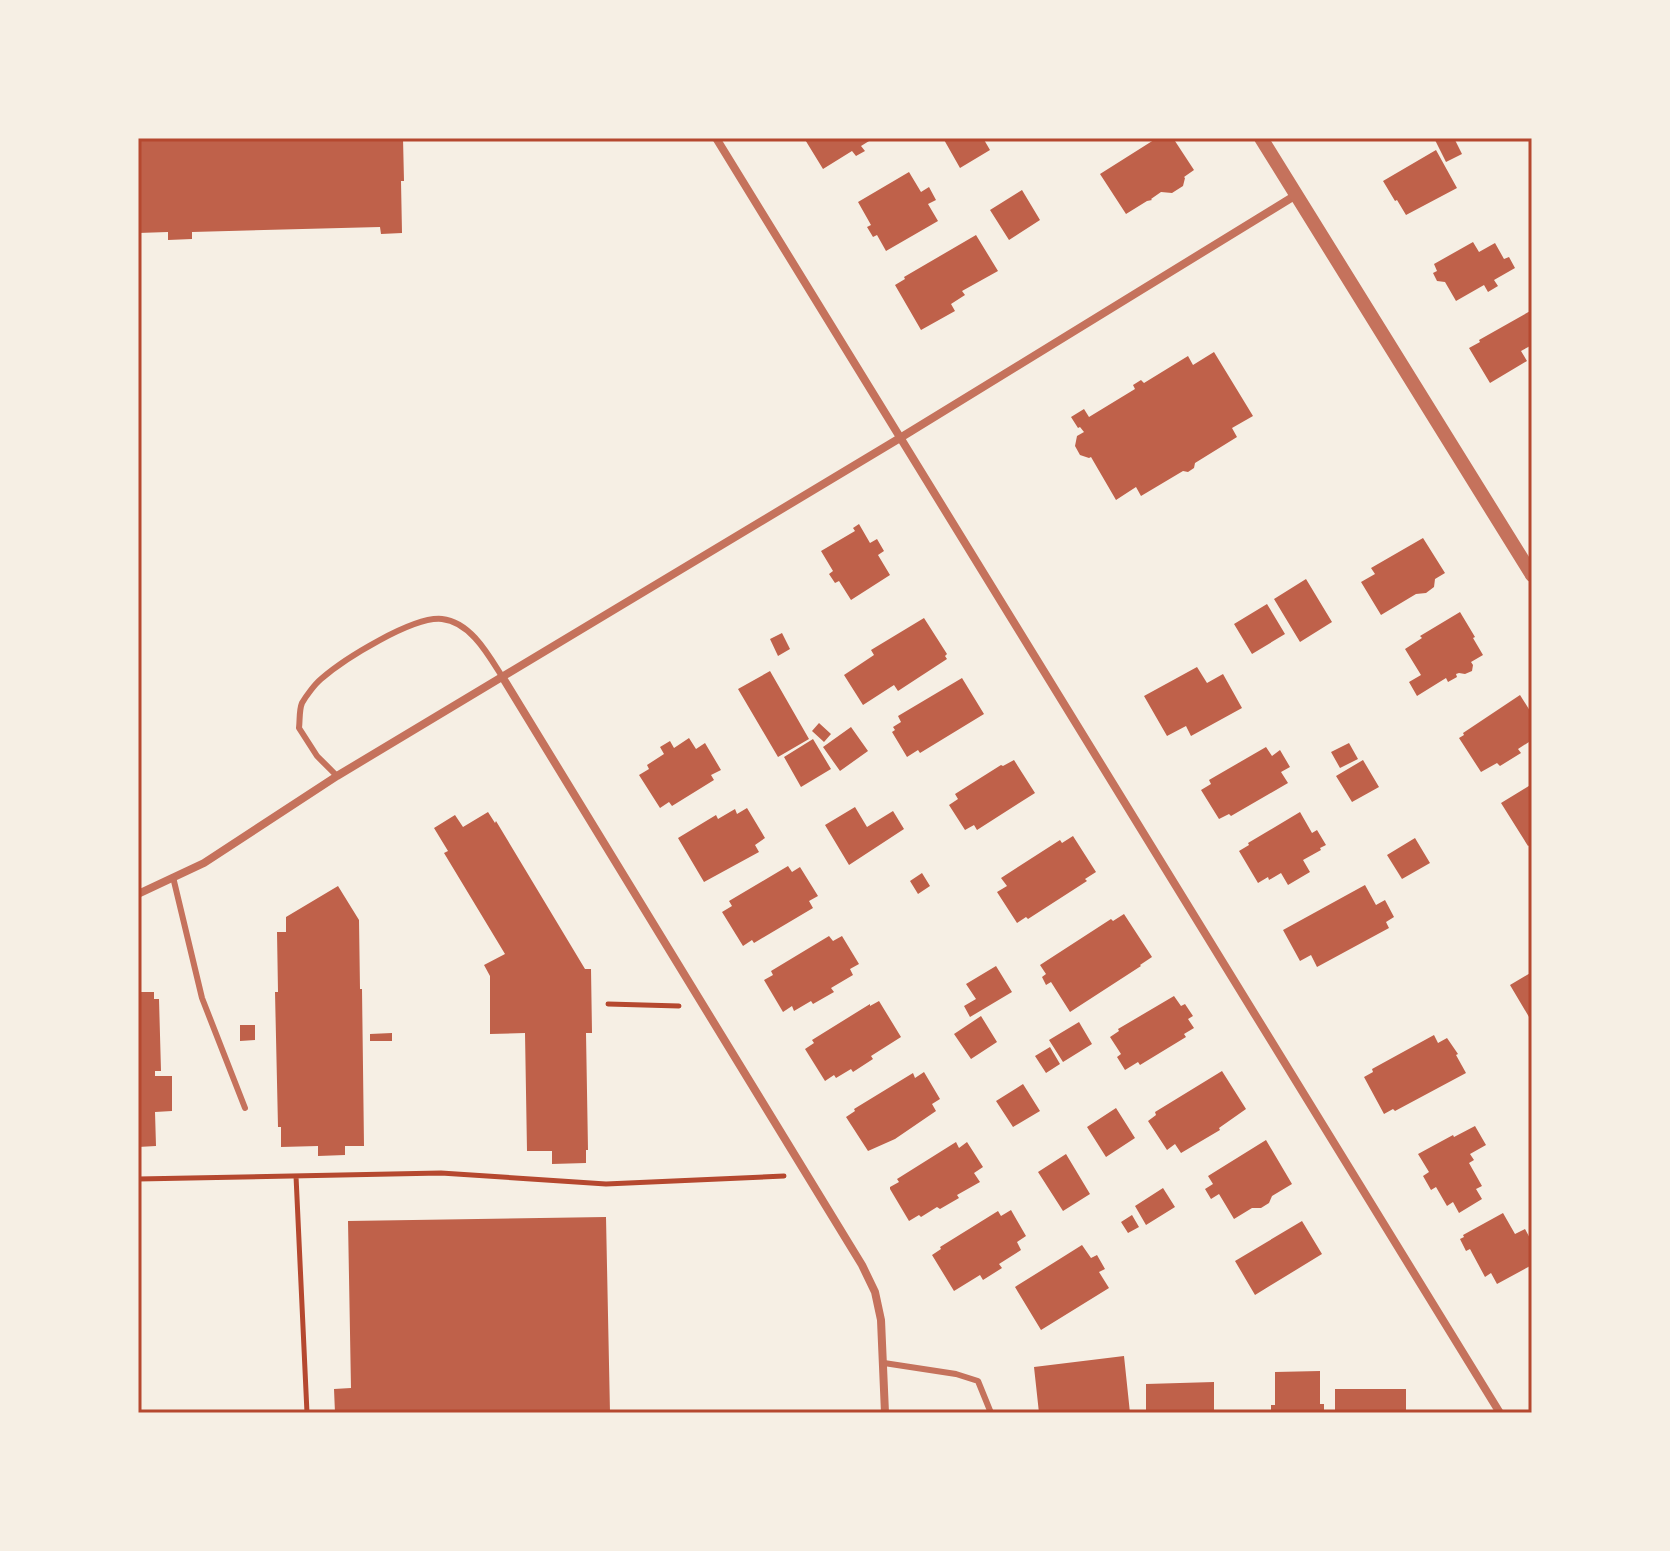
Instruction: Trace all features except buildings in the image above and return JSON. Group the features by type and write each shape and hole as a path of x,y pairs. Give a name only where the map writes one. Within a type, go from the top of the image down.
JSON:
{"street":[{"path":"716,138 1500,1413"},
{"path":"1261,138 1532,575"},
{"path":"138,894 204,863 337,776 900,438 1296,195"},
{"path":"503,678 862,1265 875,1292 881,1320 885,1413"}],"lane":[{"path":"337,776 317,756 299,728 302,704 319,680 372,645 419,622 443,619 463,627 486,651 503,678"},
{"path":"173,877 202,998 245,1108"},
{"path":"884,1363 956,1374 978,1381 991,1413"}],"path":[{"path":"608,1004 703,1007"},
{"path":"138,1179 441,1173 606,1184 809,1175"},
{"path":"296,1176 307,1413"}]}
